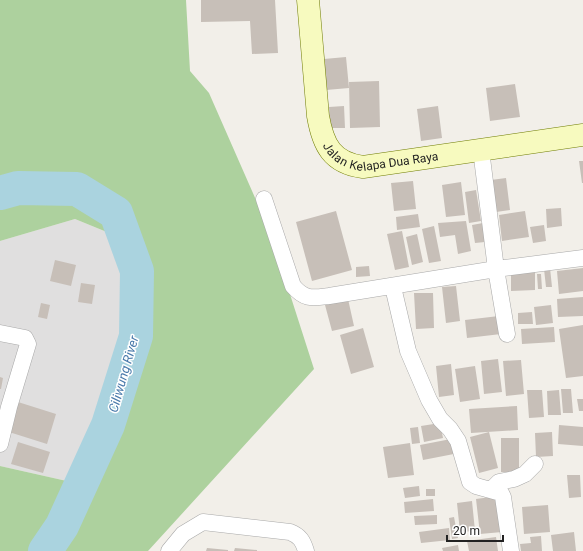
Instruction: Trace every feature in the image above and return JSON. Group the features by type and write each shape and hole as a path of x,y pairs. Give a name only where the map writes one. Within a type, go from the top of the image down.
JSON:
{"main road":[{"name":"Jalan Kelapa Dua Raya","path":"308,0 318,116 324,141 332,153 344,162 354,166 363,166 583,135"}],"street":[{"path":"481,150 496,269 507,334"},
{"path":"264,199 293,286 300,294 308,297 393,286 496,269 583,258"},
{"path":"393,286 408,351 428,400 440,419 450,429 458,441 470,482 476,486 501,492 511,551"},
{"path":"0,332 25,338 28,344 9,407 0,444"},
{"path":"491,490 499,482 514,479 525,474 535,464"},
{"path":"169,551 183,534 203,522 290,532 297,535 303,541 306,551"}],"shaded area":[{"path":"75,219 119,237 136,283 80,484 0,466 0,241"}],"green space":[{"path":"0,0 186,0 190,71 209,93 270,232 314,369 148,551 0,551 0,466 80,484 136,283 119,237 75,219 0,241"}],"building":[{"path":"201,0 275,0 278,53 252,54 250,21 201,22"},
{"path":"346,57 349,88 326,90 324,59"},
{"path":"379,81 380,127 350,128 349,82"},
{"path":"515,84 520,117 490,121 486,88"},
{"path":"344,106 345,128 330,128 329,107"},
{"path":"438,106 442,138 421,141 417,109"},
{"path":"579,161 583,161 583,183 582,183"},
{"path":"506,178 510,210 496,212 491,180"},
{"path":"413,181 416,209 394,211 391,183"},
{"path":"461,182 465,215 446,217 442,185"},
{"path":"476,190 481,221 469,223 465,192"},
{"path":"561,208 562,226 547,228 546,209"},
{"path":"336,211 352,270 312,281 296,222"},
{"path":"525,211 529,237 502,241 499,215"},
{"path":"418,214 420,227 397,230 396,217"},
{"path":"466,221 471,251 458,254 455,235 440,237 438,223"},
{"path":"483,223 485,242 475,243 472,225"},
{"path":"544,225 546,241 533,243 530,227"},
{"path":"434,226 441,261 429,263 422,229"},
{"path":"402,231 409,267 395,270 387,234"},
{"path":"417,234 423,262 412,265 406,237"},
{"path":"55,260 76,265 71,286 50,281"},
{"path":"369,266 370,276 356,277 356,267"},
{"path":"550,268 552,287 546,287 544,269"},
{"path":"583,268 583,291 559,294 557,271"},
{"path":"535,272 535,290 511,291 511,273"},
{"path":"537,274 541,274 542,289 538,289"},
{"path":"81,283 95,285 92,304 78,302"},
{"path":"456,286 460,321 446,323 442,287"},
{"path":"414,293 433,293 434,328 416,329"},
{"path":"583,297 583,316 558,317 557,299"},
{"path":"348,299 354,326 332,331 325,305"},
{"path":"41,303 50,305 47,319 38,317"},
{"path":"551,305 553,323 536,325 534,307"},
{"path":"532,312 533,324 518,324 518,313"},
{"path":"499,316 501,334 467,338 465,320"},
{"path":"583,325 583,376 566,378 559,329"},
{"path":"554,327 555,342 522,344 521,329"},
{"path":"363,328 374,367 351,374 340,335"},
{"path":"498,359 502,392 484,394 481,361"},
{"path":"521,360 524,394 506,396 503,361"},
{"path":"451,364 454,395 439,397 436,366"},
{"path":"475,366 480,399 460,402 455,369"},
{"path":"0,377 3,378 1,389 0,389"},
{"path":"561,389 571,389 573,413 563,413"},
{"path":"527,390 542,390 544,417 529,418"},
{"path":"559,390 561,415 548,415 547,391"},
{"path":"577,399 583,399 583,411 579,411"},
{"path":"18,402 56,414 47,444 9,432"},
{"path":"517,406 518,430 471,433 469,409"},
{"path":"440,423 443,438 424,442 421,426"},
{"path":"559,425 583,427 583,446 558,444"},
{"path":"418,427 420,443 412,444 410,428"},
{"path":"489,432 498,468 479,473 470,437"},
{"path":"552,432 553,456 536,457 535,433"},
{"path":"456,438 459,453 423,460 420,445"},
{"path":"501,438 519,438 519,472 501,472"},
{"path":"18,442 50,452 43,473 11,464"},
{"path":"410,443 414,475 388,478 383,447"},
{"path":"567,475 580,475 581,497 569,498"},
{"path":"419,486 420,496 405,498 403,488"},
{"path":"426,489 435,489 435,496 426,496"},
{"path":"498,496 502,532 480,534 476,499"},
{"path":"433,499 434,511 405,513 404,502"},
{"path":"472,501 475,531 460,532 457,503"},
{"path":"548,505 550,532 524,534 522,507"},
{"path":"437,515 437,524 415,525 414,516"},
{"path":"454,517 458,538 452,539 449,518"},
{"path":"449,528 450,540 421,543 419,532"},
{"path":"574,532 576,551 553,551 551,535"},
{"path":"541,536 542,551 521,551 520,544 531,543 530,537"},
{"path":"496,537 498,551 469,551 467,541"},
{"path":"458,545 459,551 443,551 442,548"},
{"path":"207,548 228,550 228,551 206,551"},
{"path":"235,548 257,550 257,551 234,551"}],"waterway":[{"name":"Ciliwung River","path":"0,193 18,188 77,189 116,213 137,271 136,336 108,425 62,526 45,551"}]}
